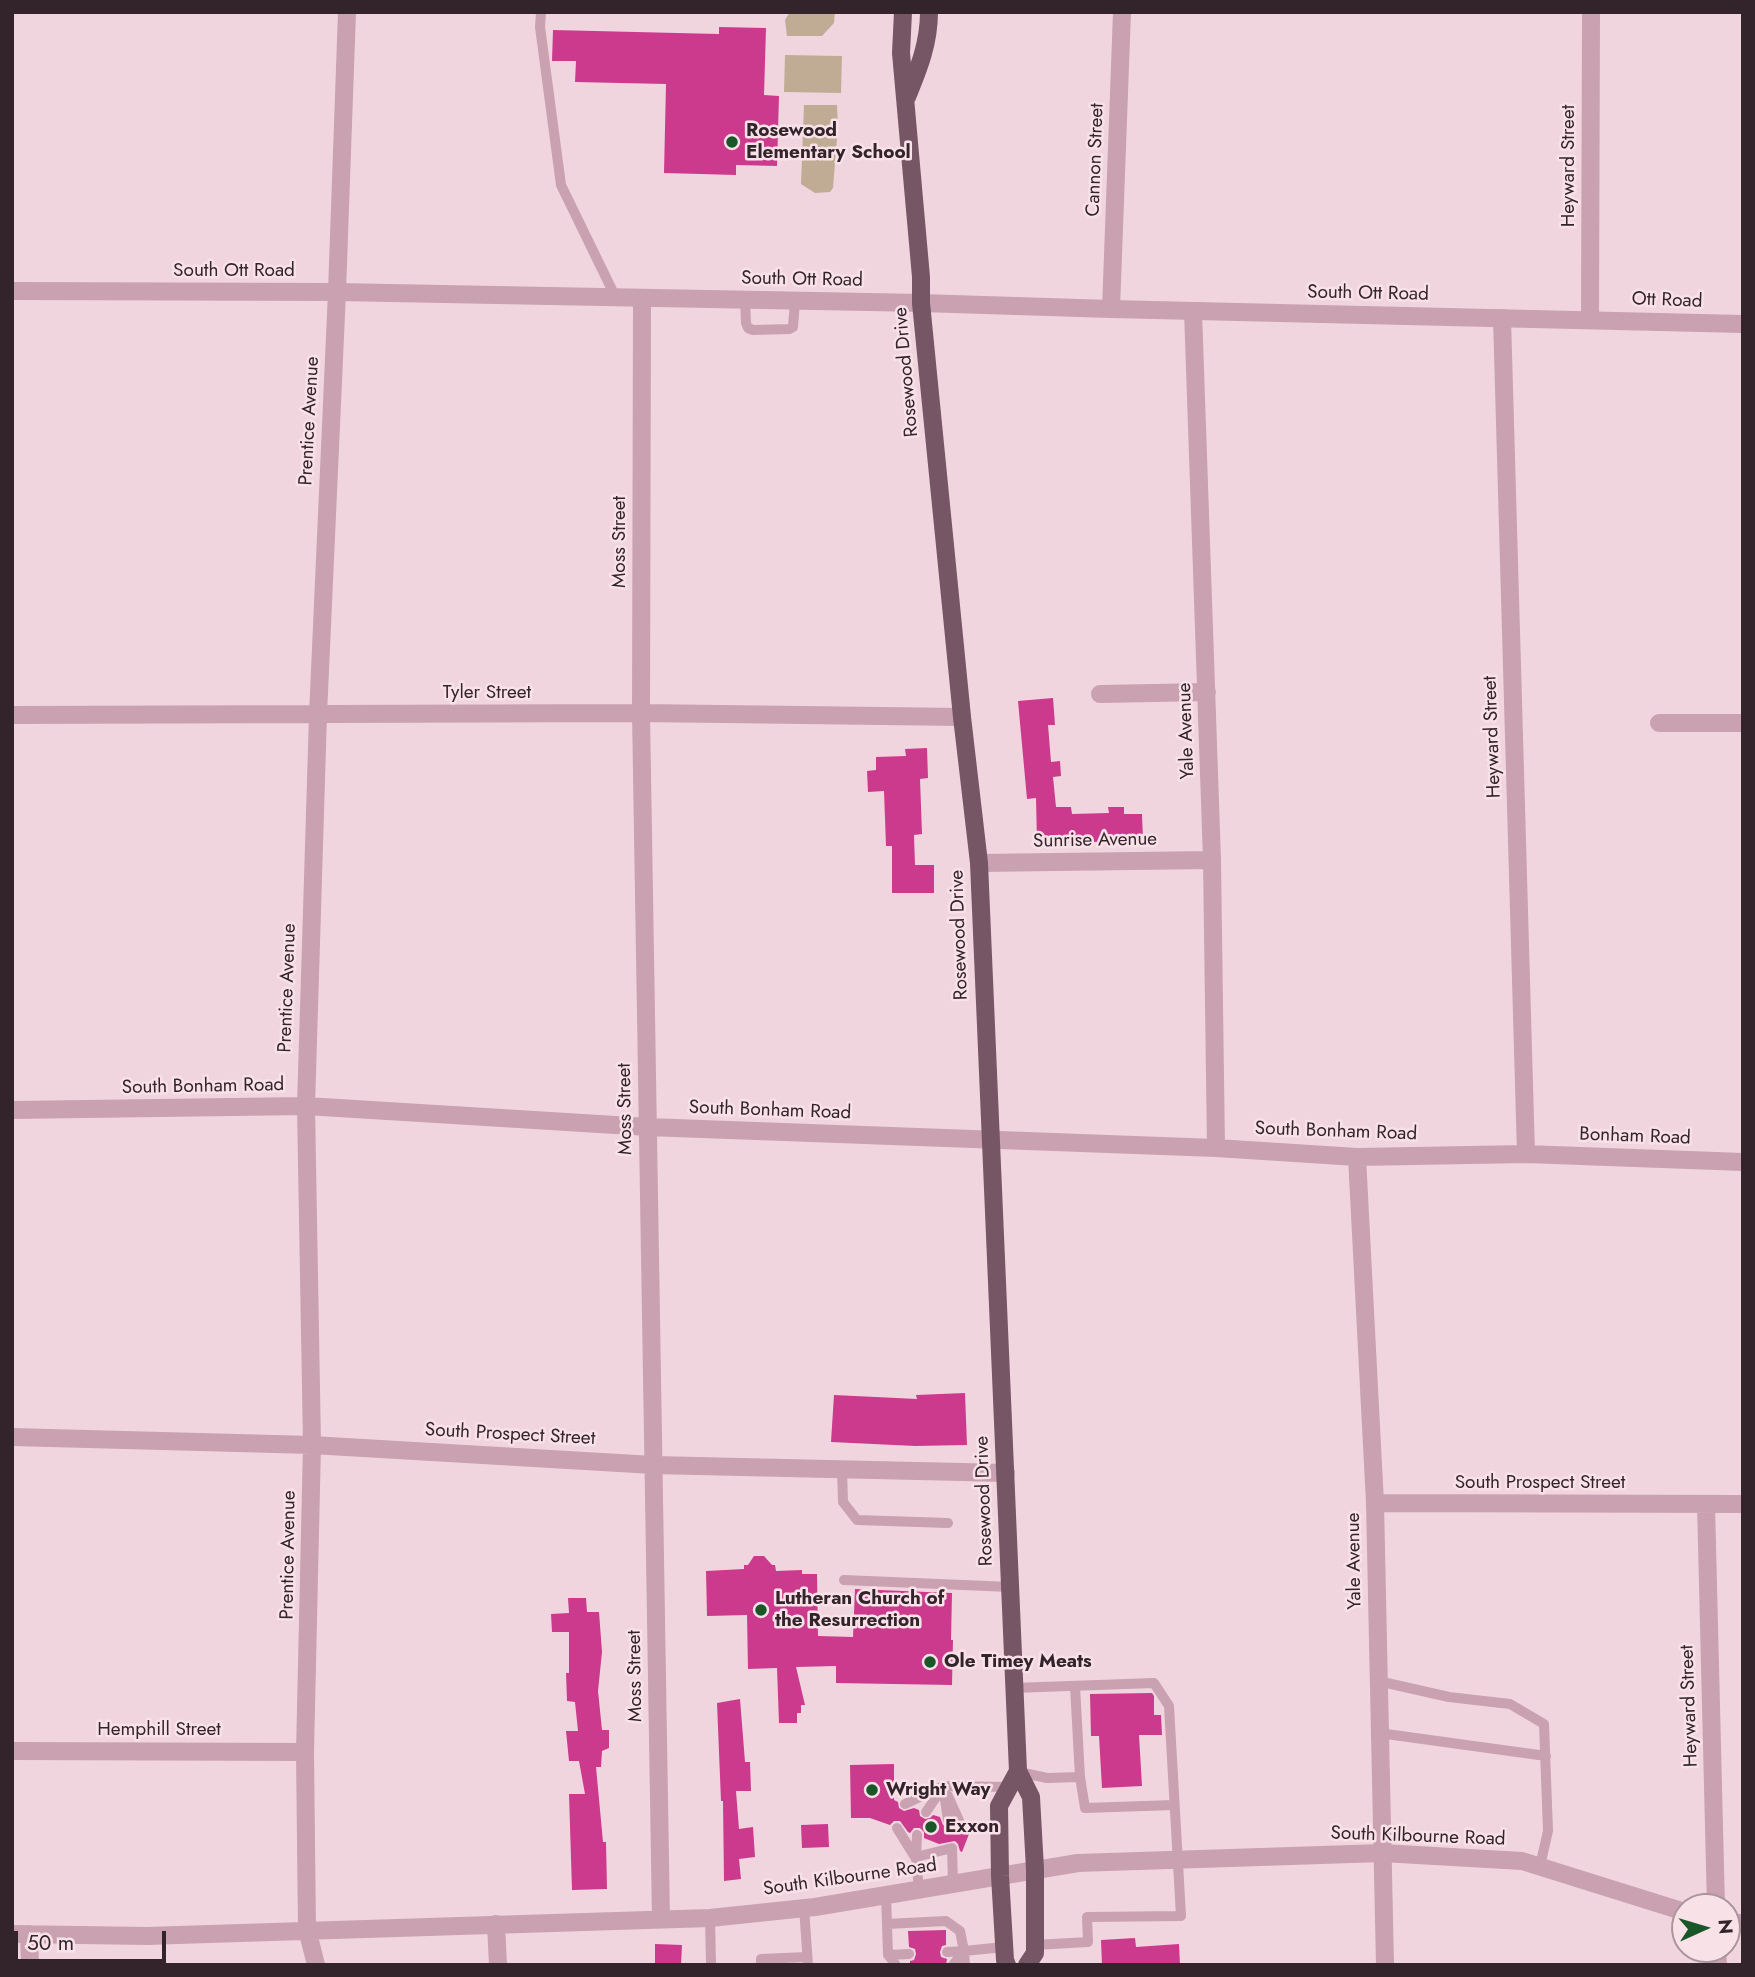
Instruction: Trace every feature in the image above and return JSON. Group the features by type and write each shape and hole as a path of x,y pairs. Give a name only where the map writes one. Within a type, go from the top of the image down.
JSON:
{"main road":[{"name":"Rosewood Drive","path":"903,12 901,53 921,303 979,863 1013,1688 1014,1779 999,1806 1000,1876 1006,1956"},
{"name":"Rosewood Drive","path":"905,100 922,60 929,31 929,12"},
{"name":"Rosewood Drive","path":"1014,1779 1031,1797 1035,1869 1035,1953 1027,1965"}],"street":[{"name":"Prentice Avenue","path":"316,1965 307,1929 305,1752 312,1445 306,1106 318,715 347,12"},
{"name":"Cannon Street","path":"1111,309 1122,12"},
{"name":"Heyward Street","path":"1590,320 1591,12"},
{"name":"South Ott Road","path":"12,291 337,292 1590,320"},
{"name":"Moss Street","path":"642,298 641,713 661,1919"},
{"name":"Yale Avenue","path":"1193,311 1212,860 1216,1149"},
{"name":"Heyward Street","path":"1502,318 1526,1154"},
{"name":"Ott Road","path":"1590,320 1743,324"},
{"path":"1100,694 1206,692"},
{"name":"Tyler Street","path":"12,715 641,713 962,717"},
{"path":"1659,723 1743,723"},
{"name":"Sunrise Avenue","path":"979,863 1212,860"},
{"name":"South Bonham Road","path":"12,1110 306,1106 648,1127 1357,1157 1526,1154"},
{"name":"Bonham Road","path":"1526,1154 1743,1162"},
{"name":"Yale Avenue","path":"1357,1157 1375,1503 1385,1965"},
{"name":"South Prospect Street","path":"12,1437 312,1445 653,1465 1006,1473"},
{"name":"South Prospect Street","path":"1375,1503 1743,1504"},
{"name":"Heyward Street","path":"1706,1504 1716,1893"},
{"name":"Hemphill Street","path":"12,1751 305,1752"},
{"name":"South Kilbourne Road","path":"20,1934 147,1936 710,1918 804,1908 1078,1863 1382,1853 1522,1861 1671,1908"},
{"path":"496,1924 498,1965"},
{"path":"20,1934 30,1965"}],"lane":[{"path":"541,12 540,27 561,185 616,298"},
{"path":"745,300 746,323 748,328 753,330 789,330 793,327 795,301"},
{"path":"842,1469 843,1502 857,1520 948,1523"},
{"path":"844,1580 1010,1587"},
{"path":"1378,1681 1449,1697 1510,1704 1544,1724 1548,1831 1540,1866"},
{"path":"1013,1688 1154,1683 1169,1706 1181,1916 1087,1917 1088,1942 1035,1945"},
{"path":"1075,1686 1080,1777 1085,1808 1174,1805"},
{"path":"1380,1733 1546,1756"},
{"path":"905,1804 943,1786 1014,1779 1080,1777"},
{"path":"926,1812 943,1786"},
{"path":"943,1786 948,1820"},
{"path":"943,1786 961,1825"},
{"path":"897,1828 916,1857"},
{"path":"917,1835 919,1890"},
{"path":"916,1857 939,1844"},
{"path":"916,1857 952,1848 953,1884"},
{"path":"886,1895 888,1955 896,1965"},
{"path":"761,1965 761,1959 808,1961 804,1908"},
{"path":"710,1918 711,1965"},
{"path":"887,1924 946,1921 960,1931 965,1965"},
{"path":"947,1952 964,1951 1006,1956"},
{"path":"953,1965 964,1951"},
{"path":"888,1955 909,1954"}],"shaded area":[{"path":"790,12 835,12 834,23 822,36 787,36 785,20"},
{"path":"785,55 842,56 841,93 784,92"},
{"path":"804,105 837,105 838,126 833,188 830,192 815,193 801,184"}],"building":[{"path":"719,27 766,28 764,95 779,96 777,166 736,165 736,175 664,173 666,84 575,82 576,61 552,61 553,30 719,34"},
{"path":"1053,698 1055,725 1048,725 1051,762 1060,761 1061,776 1053,777 1056,807 1071,807 1072,814 1109,813 1108,807 1124,807 1124,814 1142,814 1143,841 1037,843 1036,798 1027,799 1018,701"},
{"path":"927,748 928,778 920,779 922,834 914,835 915,865 934,865 934,893 892,893 892,846 886,846 884,791 868,792 867,771 876,770 876,757 906,756 905,749"},
{"path":"965,1393 967,1445 915,1446 831,1442 834,1395 917,1399 916,1395"},
{"path":"754,1556 764,1556 775,1565 776,1571 802,1570 802,1574 817,1574 818,1636 853,1637 855,1589 952,1593 952,1685 836,1683 836,1666 796,1667 805,1705 801,1705 801,1713 797,1713 797,1723 779,1723 777,1668 748,1669 747,1615 707,1616 706,1571 744,1569 744,1565 748,1565"},
{"path":"568,1598 586,1598 587,1612 599,1612 602,1652 598,1691 602,1730 609,1730 609,1748 602,1751 601,1767 596,1767 603,1842 606,1842 607,1889 572,1890 569,1794 585,1794 579,1761 569,1761 566,1731 578,1731 575,1702 567,1701 569,1632 552,1632 551,1614 569,1613"},
{"path":"1152,1693 1154,1715 1161,1715 1162,1735 1139,1735 1142,1786 1102,1788 1099,1736 1091,1736 1090,1694"},
{"path":"740,1699 745,1762 750,1762 751,1791 736,1791 739,1829 753,1827 755,1857 739,1859 741,1879 724,1881 723,1801 717,1703"},
{"path":"894,1764 894,1800 898,1802 899,1808 904,1811 914,1808 919,1810 920,1816 925,1819 933,1815 940,1817 943,1825 953,1825 960,1832 971,1829 962,1852 955,1841 939,1844 924,1838 924,1832 920,1828 908,1832 900,1821 894,1821 890,1825 870,1818 851,1818 850,1765"},
{"path":"828,1824 829,1847 802,1848 801,1825"},
{"path":"946,1930 946,1945 942,1946 940,1952 941,1957 947,1959 946,1965 910,1965 916,1954 915,1949 909,1947 908,1931"},
{"path":"1135,1938 1136,1947 1179,1944 1180,1965 1102,1965 1101,1940"},
{"path":"655,1944 682,1945 681,1965 655,1965"}],"place":[{"name":"Rosewood Elementary School","path":"732,142"},
{"name":"Lutheran Church of the Resurrection","path":"761,1610"},
{"name":"Ole Timey Meats","path":"930,1662"},
{"name":"Wright Way","path":"872,1790"},
{"name":"Exxon","path":"931,1827"}]}
